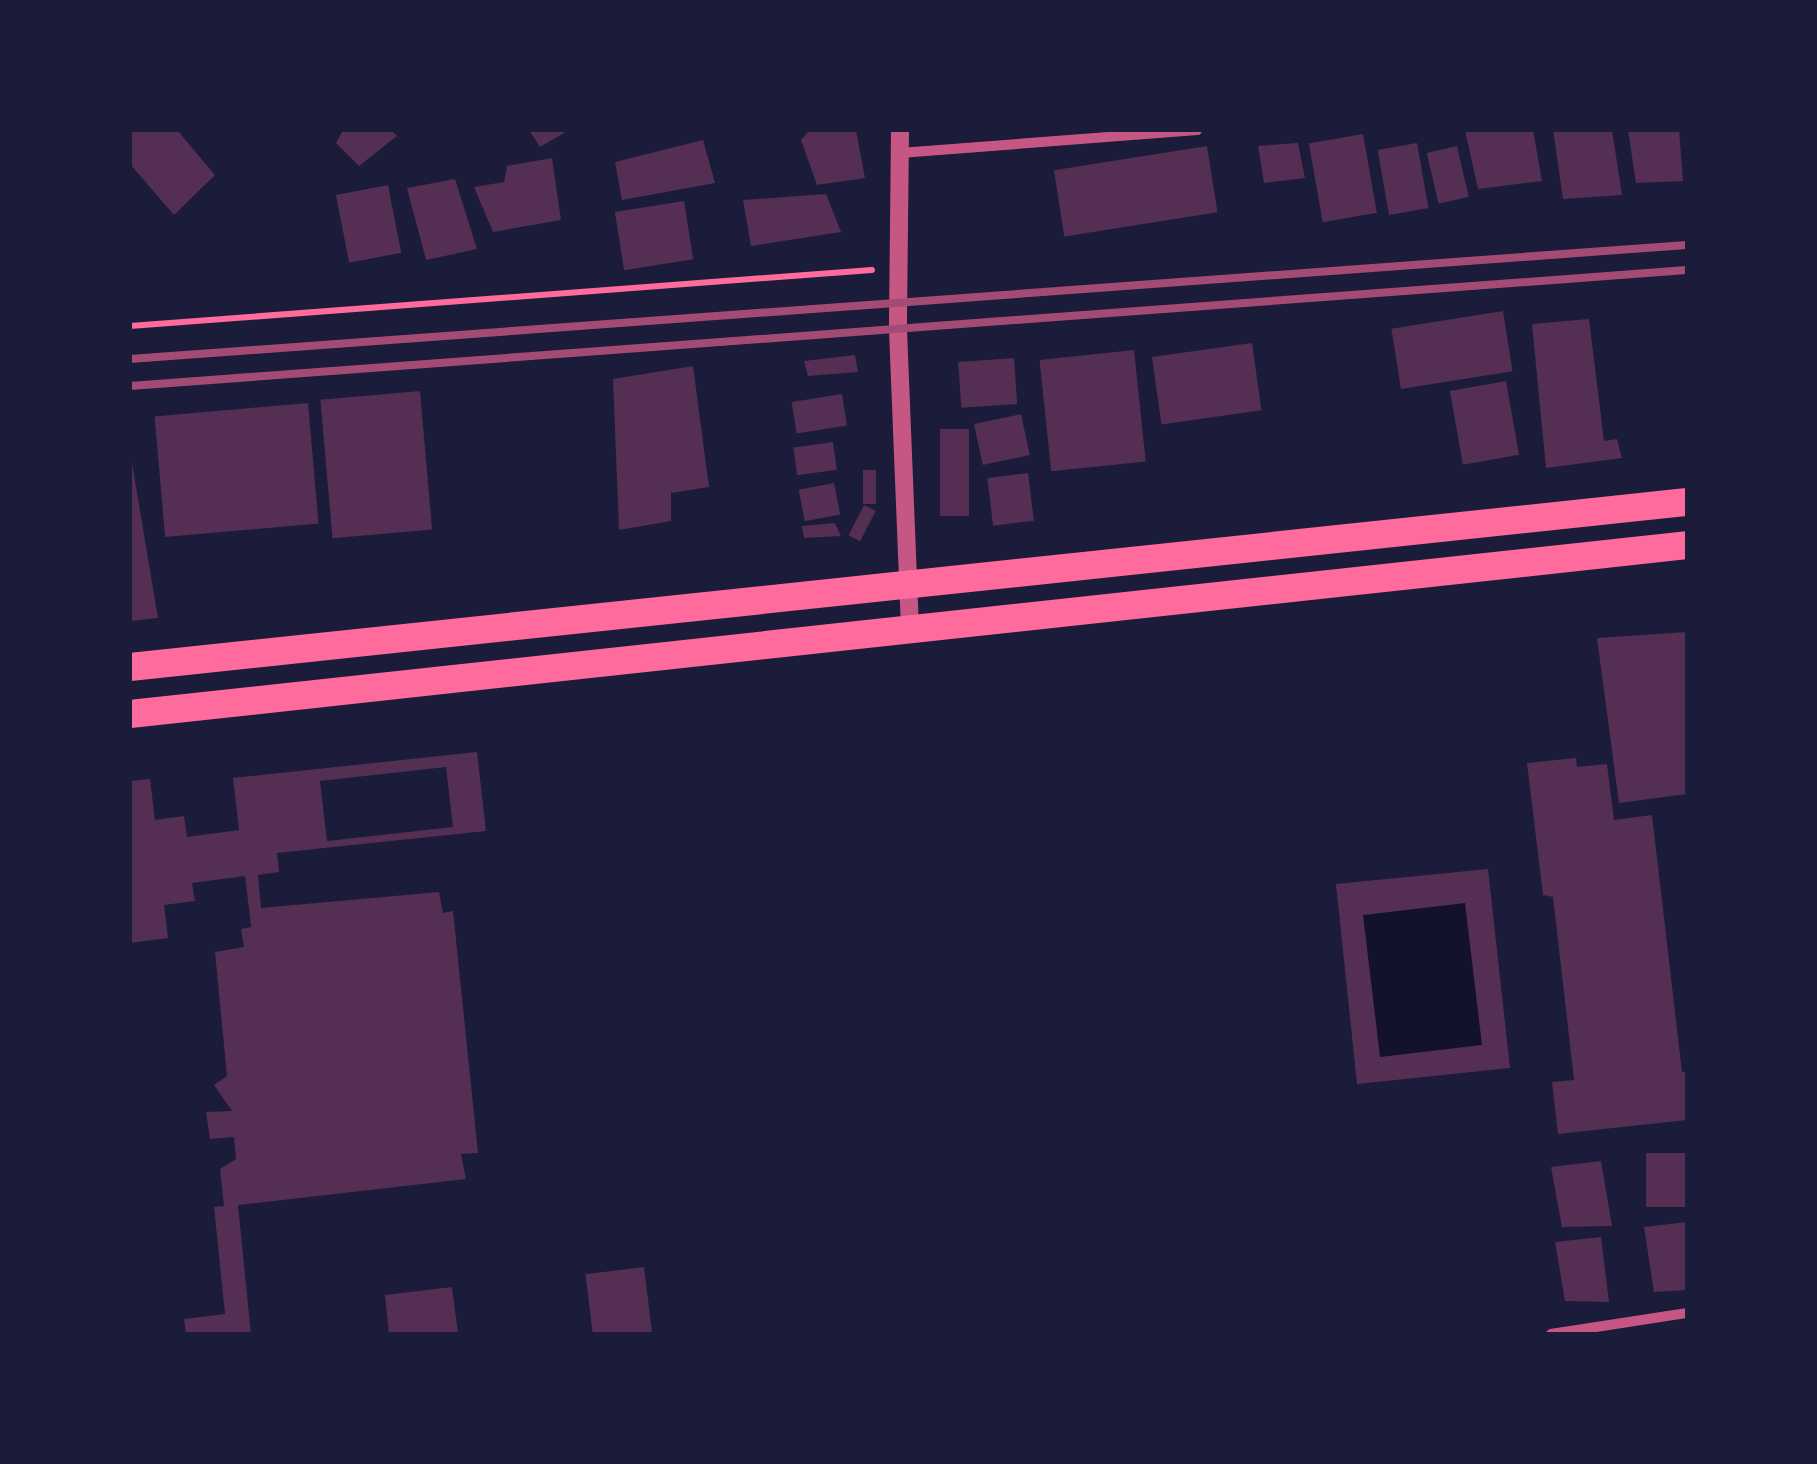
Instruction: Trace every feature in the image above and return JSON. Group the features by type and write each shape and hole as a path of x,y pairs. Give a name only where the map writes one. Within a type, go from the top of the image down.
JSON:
{"highway":[{"path":"130,667 906,580 1687,502"},
{"path":"130,714 1687,545"}],"street":[{"path":"900,130 898,268 910,629"},
{"path":"900,153 1120,133 1198,130"},
{"path":"1551,1334 1687,1313"}],"path":[{"path":"130,326 898,268"}],"shaded area":[{"path":"1465,903 1482,1045 1380,1057 1363,916"}],"building":[{"path":"130,130 177,130 215,175 174,215 130,164"},
{"path":"343,130 391,130 397,136 359,166 336,143"},
{"path":"529,130 569,130 540,147"},
{"path":"810,130 856,130 865,178 817,185 801,140"},
{"path":"1465,130 1533,130 1542,181 1478,189"},
{"path":"1553,130 1612,130 1622,195 1563,199"},
{"path":"1628,130 1679,130 1683,181 1636,183"},
{"path":"1363,134 1377,213 1323,222 1309,144"},
{"path":"703,140 715,183 622,200 615,162"},
{"path":"1298,143 1305,178 1264,183 1258,146"},
{"path":"1417,143 1428,208 1389,215 1378,150"},
{"path":"1207,146 1217,212 1064,236 1054,170"},
{"path":"1457,146 1469,197 1438,204 1427,153"},
{"path":"552,158 561,220 493,232 474,187 504,182 507,166"},
{"path":"455,179 477,249 426,260 407,188"},
{"path":"388,185 401,253 349,263 336,195"},
{"path":"826,194 841,232 751,246 743,200"},
{"path":"684,201 693,259 624,270 615,212"},
{"path":"1503,311 1513,371 1401,389 1391,329"},
{"path":"1589,319 1604,441 1617,439 1622,458 1546,468 1532,324"},
{"path":"1252,343 1261,410 1161,424 1152,357"},
{"path":"1134,350 1146,461 1051,471 1040,360"},
{"path":"855,355 858,372 808,376 804,361"},
{"path":"1014,358 1017,404 961,408 958,362"},
{"path":"693,366 709,487 671,493 671,521 619,530 613,379"},
{"path":"1506,381 1519,455 1463,465 1450,391"},
{"path":"420,391 432,529 332,538 320,400"},
{"path":"842,394 847,426 797,434 792,402"},
{"path":"308,403 319,524 165,537 155,416"},
{"path":"1021,414 1030,455 983,465 974,424"},
{"path":"940,429 969,429 969,516 940,516"},
{"path":"833,442 837,470 797,475 793,448"},
{"path":"130,463 158,618 130,621"},
{"path":"863,470 876,470 876,504 863,504"},
{"path":"1028,473 1034,521 993,526 987,478"},
{"path":"834,483 840,514 805,521 799,490"},
{"path":"864,505 876,511 860,541 849,535"},
{"path":"835,523 841,536 804,538 802,526"},
{"path":"1687,632 1687,794 1619,803 1597,638"},
{"path":"477,752 486,831 277,853 279,872 258,875 261,908 439,892 443,913 453,911 478,1153 461,1154 466,1179 238,1205 251,1334 186,1334 184,1319 225,1314 214,1207 224,1206 220,1169 236,1159 234,1137 210,1139 206,1112 232,1111 214,1085 227,1076 215,952 244,947 241,929 251,927 245,876 192,883 195,901 164,905 168,938 130,943 130,781 150,779 155,820 184,816 187,837 239,830 233,778","holes":["446,767 453,827 327,841 320,781"]},
{"path":"1576,758 1577,767 1607,764 1614,820 1652,815 1682,1072 1687,1072 1687,1120 1558,1134 1552,1082 1574,1080 1553,897 1543,895 1527,763"},
{"path":"1488,869 1510,1068 1357,1084 1336,884","holes":["1465,903 1482,1045 1380,1057 1363,915"]},
{"path":"1646,1153 1687,1153 1687,1207 1646,1207"},
{"path":"1601,1161 1612,1226 1562,1227 1551,1167"},
{"path":"1687,1222 1687,1290 1654,1292 1644,1227"},
{"path":"1601,1237 1609,1302 1565,1301 1555,1242"},
{"path":"644,1267 652,1334 593,1334 585,1274"},
{"path":"452,1287 458,1334 389,1334 385,1295"}],"railway":[{"path":"130,359 1687,245"},
{"path":"130,386 1687,270"}]}
